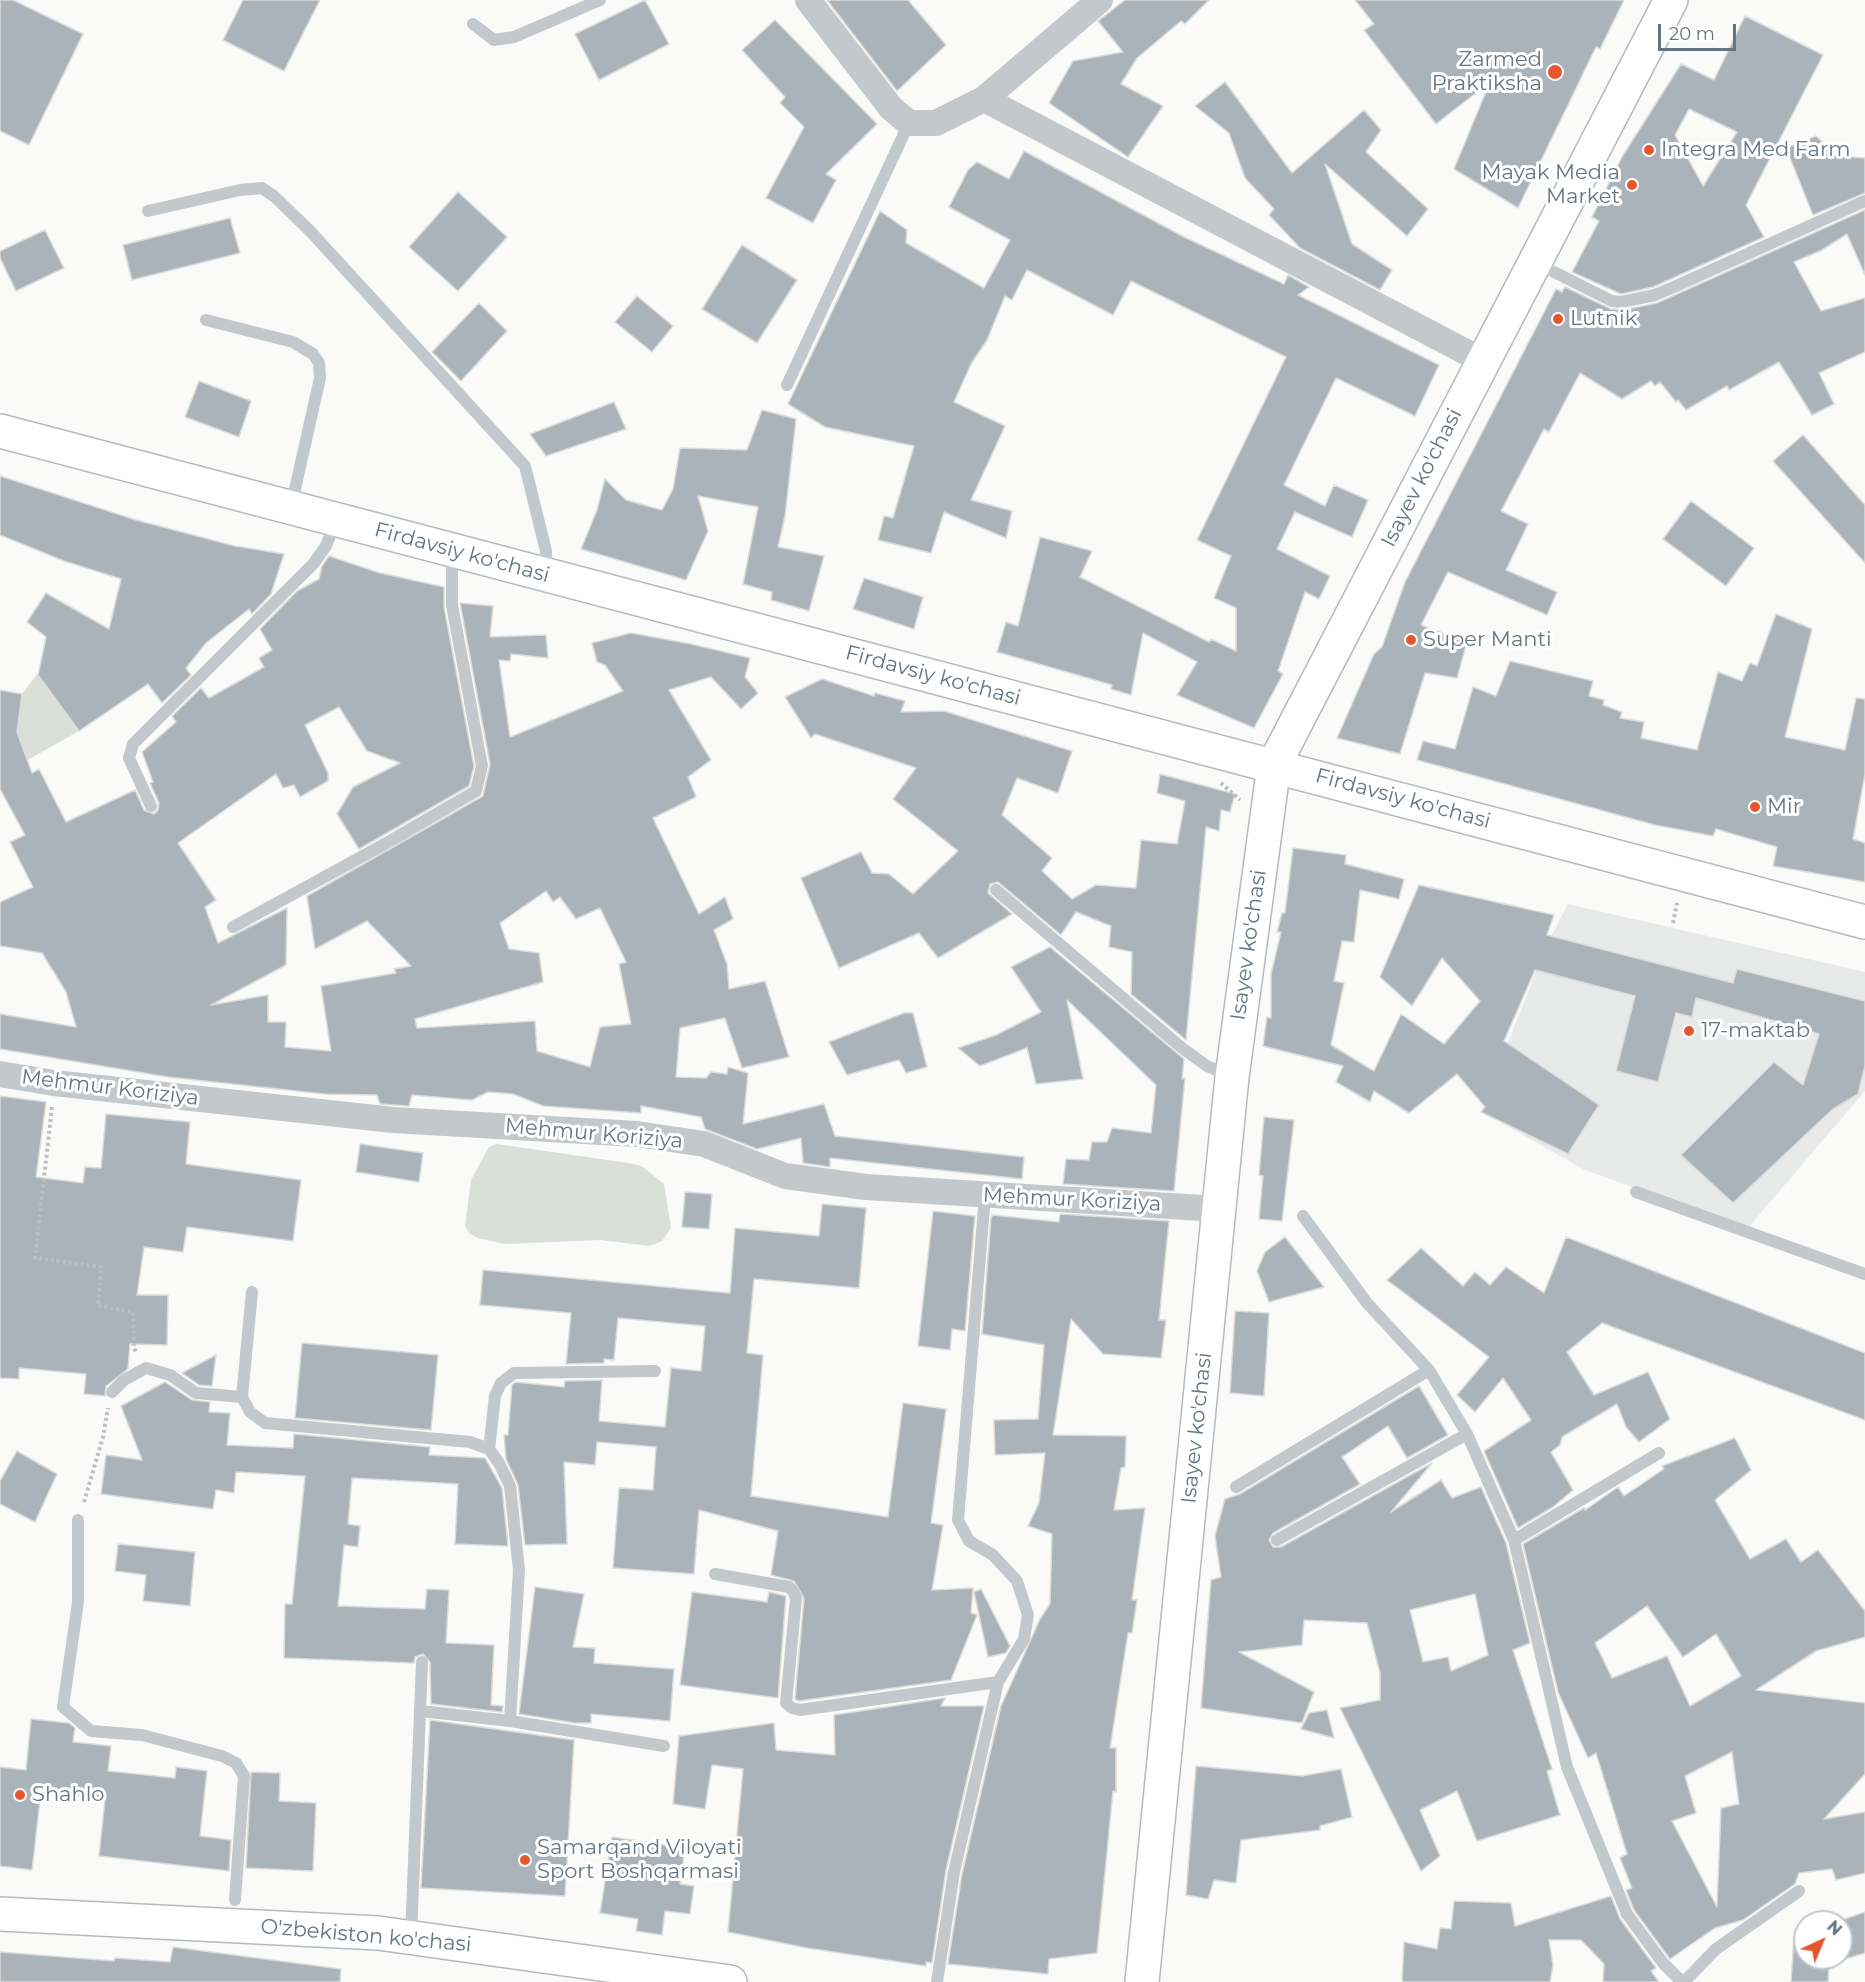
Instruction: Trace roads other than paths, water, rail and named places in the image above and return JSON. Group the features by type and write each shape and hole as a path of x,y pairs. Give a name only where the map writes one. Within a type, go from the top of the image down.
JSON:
{"main road":[{"name":"Isayev ko'chasi","path":"1142,1982 1232,1077 1274,765 1671,0"},
{"name":"Firdavsiy ko'chasi","path":"0,431 1865,922"},
{"name":"O'zbekiston ko'chasi","path":"0,1914 411,1936 730,1982"}],"street":[{"path":"808,0 891,108 909,123 936,123 984,99 1100,0"},
{"path":"984,99 1483,361"},
{"name":"Mehmur Koriziya","path":"0,1074 54,1083 393,1120 637,1134 704,1144 785,1176 866,1187 1218,1209"}],"lane":[{"path":"473,24 494,40 513,37 600,0"},
{"path":"788,385 909,123"},
{"path":"148,211 240,190 262,188 275,196 311,232 525,466 546,551 545,575"},
{"path":"1535,263 1612,301 1621,302 1655,295 1865,201"},
{"path":"206,320 293,342 313,354 318,363 320,378 291,508"},
{"path":"151,806 129,758 133,744 314,563 326,546 336,520"},
{"path":"232,927 402,835 476,791 482,766 452,605 452,550"},
{"path":"996,890 1182,1048 1207,1066 1232,1077"},
{"path":"1636,1192 1865,1274"},
{"path":"937,1982 954,1872 998,1682 1024,1639 1028,1615 1017,1581 993,1556 969,1541 958,1520 985,1196"},
{"path":"1303,1216 1367,1303 1429,1370 1467,1434 1514,1540 1567,1767 1627,1914 1663,1963 1683,1982 1716,1949 1799,1891"},
{"path":"252,1292 242,1397 250,1412 265,1423 470,1442 489,1449"},
{"path":"112,1392 124,1380 146,1368 170,1375 196,1393 242,1397"},
{"path":"1236,1487 1429,1370"},
{"path":"510,1721 519,1570 510,1486 489,1449 495,1396 501,1383 514,1373 655,1371"},
{"path":"1277,1540 1467,1434"},
{"path":"1514,1540 1659,1453"},
{"path":"78,1520 78,1602 63,1707 90,1731 142,1735 222,1756 236,1763 244,1776 235,1900"},
{"path":"715,1574 789,1587 794,1591 796,1598 786,1703 792,1708 800,1710 998,1682"},
{"path":"411,1936 422,1662"},
{"path":"421,1711 510,1721 664,1746"}],"place":[{"name":"Zarmed Praktiksha","path":"1555,72"},
{"name":"Integra Med Farm","path":"1649,150"},
{"name":"Mayak Media Market","path":"1632,185"},
{"name":"Lutnik","path":"1558,319"},
{"name":"Super Manti","path":"1411,640"},
{"name":"Mir","path":"1755,807"},
{"name":"17-maktab","path":"1689,1031"},
{"name":"Shahlo","path":"20,1795"},
{"name":"Samarqand Viloyati Sport Boshqarmasi","path":"525,1860"}]}
